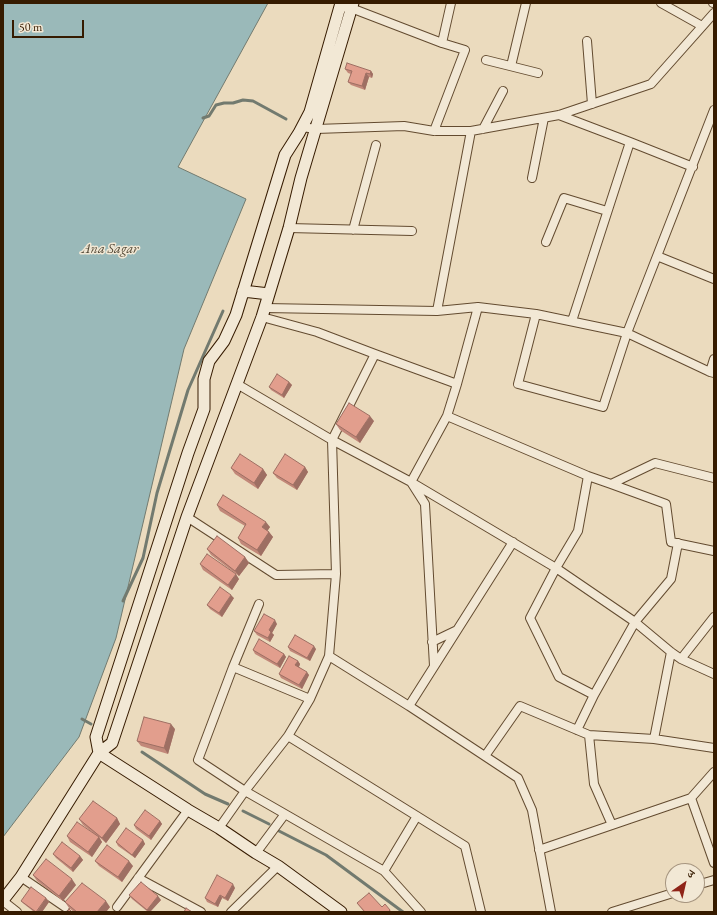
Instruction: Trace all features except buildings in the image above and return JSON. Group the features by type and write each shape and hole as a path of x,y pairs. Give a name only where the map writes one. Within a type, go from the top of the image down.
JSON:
{"street":[{"path":"442,43 451,3"},
{"path":"511,66 526,3"},
{"path":"661,3 702,26"},
{"path":"346,5 442,43 465,50 434,131"},
{"path":"342,912 278,866 99,753 96,737 188,453 204,409 204,379 209,361 224,341 236,315 285,155 310,112 346,5"},
{"path":"17,912 3,901 21,877 99,753 112,743 187,517 264,313 316,129 346,5"},
{"path":"302,127 316,129 404,126 434,131 471,131 559,115 651,84 714,13"},
{"path":"587,41 592,104"},
{"path":"486,60 538,73"},
{"path":"483,129 503,91"},
{"path":"536,314 518,384 603,407 627,333 714,110"},
{"path":"559,115 693,167"},
{"path":"532,178 544,118"},
{"path":"437,311 471,131"},
{"path":"572,321 630,142"},
{"path":"354,230 376,145"},
{"path":"546,242 564,198 608,211"},
{"path":"289,228 412,232"},
{"path":"657,256 714,279"},
{"path":"243,291 269,294"},
{"path":"411,482 447,416 478,307"},
{"path":"264,313 437,311 478,307 536,314 627,333 712,372 714,359"},
{"path":"264,313 457,384"},
{"path":"219,828 245,791 288,736 310,699 328,656 336,574 332,440 375,354"},
{"path":"237,384 332,440 411,482 556,568 635,622 681,659 714,674"},
{"path":"447,416 588,476 666,504 671,542 714,551"},
{"path":"611,484 655,463 714,478"},
{"path":"588,476 578,531 556,568 530,618 559,677 594,695"},
{"path":"411,482 425,504 434,666"},
{"path":"187,517 276,574 336,574"},
{"path":"409,706 513,542"},
{"path":"577,730 594,695 635,622 671,579 678,543"},
{"path":"259,604 233,667 198,760 245,791 384,871 421,912"},
{"path":"681,659 714,617"},
{"path":"432,642 457,630"},
{"path":"654,739 671,652"},
{"path":"328,656 409,706 518,778 532,810 551,912"},
{"path":"233,667 310,699"},
{"path":"485,756 520,706 589,735 654,739 714,748"},
{"path":"102,718 118,726"},
{"path":"589,735 594,784 612,825"},
{"path":"288,736 465,846 481,912"},
{"path":"540,850 690,798 714,772"},
{"path":"690,798 714,863"},
{"path":"117,907 188,810"},
{"path":"256,853 285,814"},
{"path":"384,871 417,816"},
{"path":"231,912 278,866"},
{"path":"21,877 65,907"},
{"path":"138,878 201,912"},
{"path":"612,912 665,895"}],"water":[{"name":"Ana Sagar","path":"3,3 268,3 178,167 246,199 184,349 116,638 79,737 3,837"}],"waterway":[{"path":"203,118 209,116 216,105 243,100 253,101 286,119"},
{"path":"123,601 143,558 157,493 188,390 223,311"},
{"path":"82,719 91,724"},
{"path":"142,752 205,794 228,804"},
{"path":"243,811 269,824"},
{"path":"279,831 326,855 403,912"}]}
